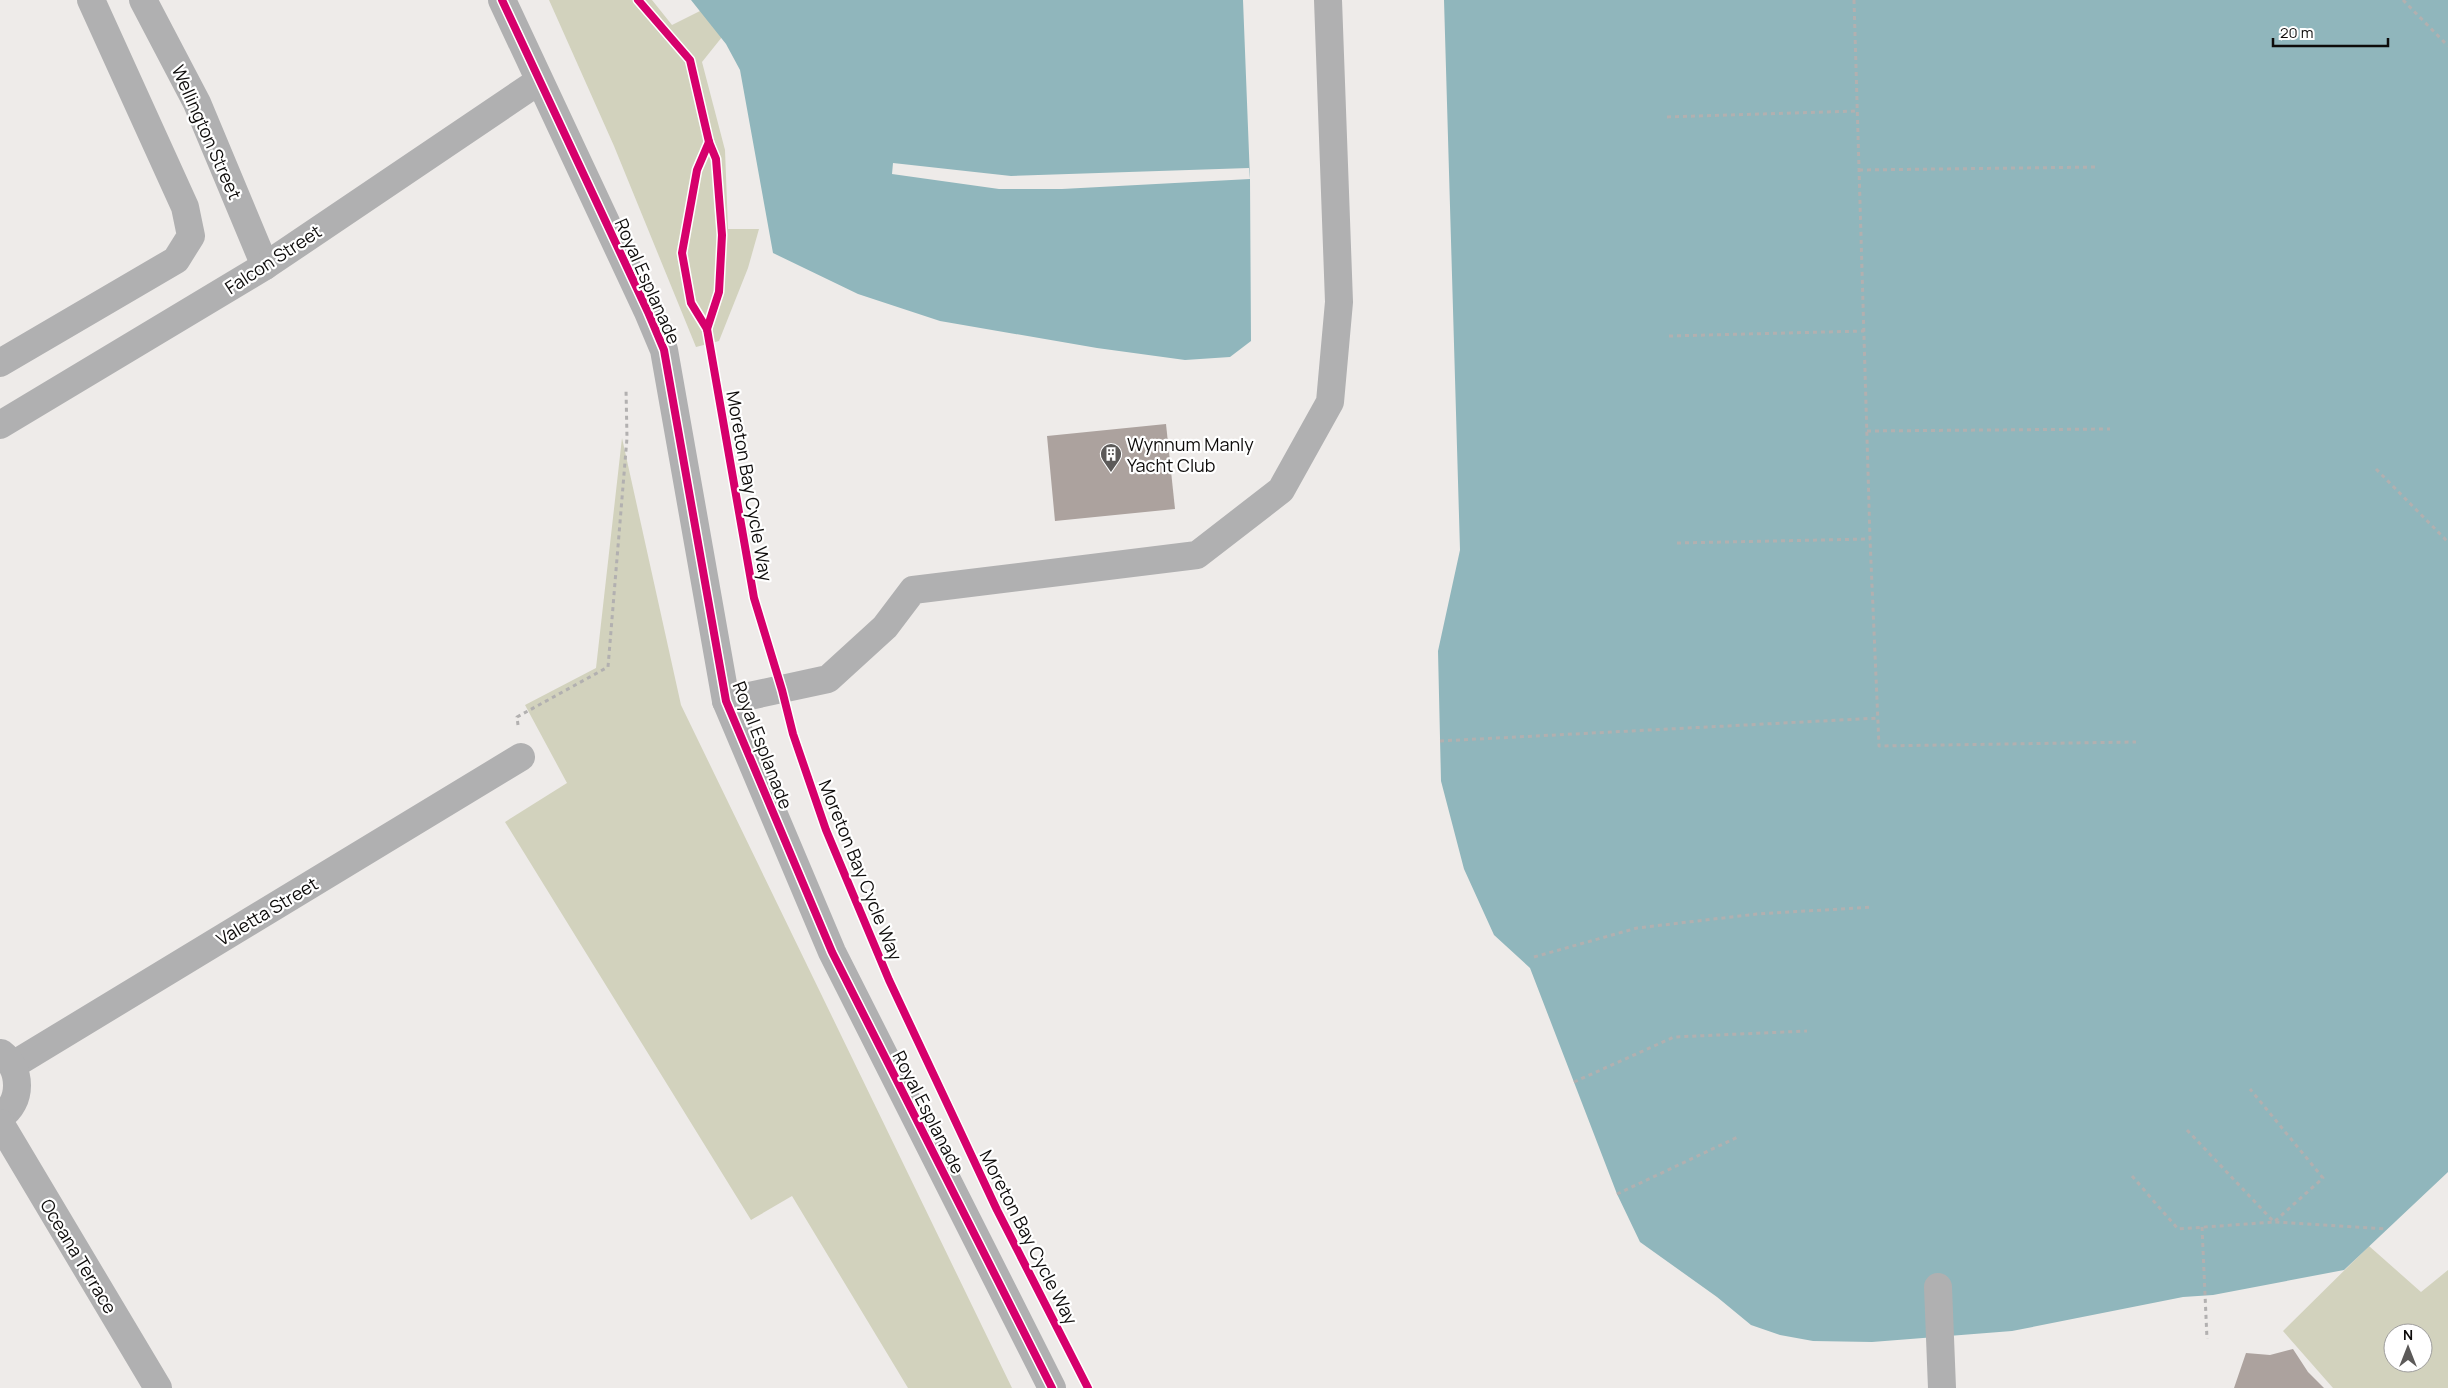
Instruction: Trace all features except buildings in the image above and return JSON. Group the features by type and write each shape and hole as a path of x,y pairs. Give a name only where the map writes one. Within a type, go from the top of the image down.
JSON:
{"street":[{"path":"0,363 176,260 191,236 185,207 91,0"},
{"name":"Wellington Street","path":"143,0 197,103 265,266"},
{"name":"Royal Esplanade","path":"502,0 664,350 726,701 832,952 1052,1388"},
{"path":"726,701 828,679 885,627 913,590 1197,555 1281,490 1330,402 1331,393 1339,302 1328,0"},
{"name":"Falcon Street","path":"0,425 265,266 539,81"},
{"name":"Valetta Street","path":"6,1058 521,757"},
{"path":"0,1117 9,1108 16,1095 18,1080 6,1058"},
{"name":"Oceana Terrace","path":"0,1123 158,1388"},
{"path":"1938,1287 1942,1388"}],"path":[{"path":"1854,0 1870,540 1879,746 2136,742"},
{"path":"2402,0 2448,46"},
{"path":"1668,117 1857,111"},
{"path":"1859,170 2098,166"},
{"path":"1669,336 1864,331"},
{"path":"521,757 517,717 608,667 627,438 626,389"},
{"path":"1867,431 2110,429"},
{"path":"2376,469 2448,542"},
{"path":"1677,543 1870,540"},
{"path":"1440,740 1879,718"},
{"path":"1534,957 1637,928 1757,914 1873,907"},
{"path":"1574,1082 1674,1037 1806,1031"},
{"path":"2250,1089 2323,1178 2274,1222"},
{"path":"2188,1130 2274,1222"},
{"path":"1618,1194 1740,1136"},
{"path":"2132,1176 2178,1229 2274,1222 2387,1229"},
{"path":"2202,1227 2207,1339"}],"green space":[{"path":"549,0 652,0 672,25 706,8 726,32 702,62 725,150 728,229 759,229 748,268 719,341 696,347 614,146"},
{"path":"622,438 681,705 1012,1388 908,1388 792,1196 751,1220 505,822 567,783 525,705 596,668"},
{"path":"2369,1246 2421,1292 2448,1270 2448,1388 2333,1388 2283,1331"}],"water":[{"path":"691,0 1243,0 1250,179 1251,341 1230,357 1185,360 1097,348 940,321 858,294 773,253 740,70 726,44"},
{"path":"1444,0 2448,0 2448,1172 2344,1270 2213,1295 2183,1297 2012,1331 1872,1342 1813,1341 1780,1335 1751,1325 1717,1297 1640,1242 1617,1194 1530,968 1494,935 1464,869 1441,781 1438,651 1460,550"}],"pier":[{"path":"893,163 1011,176 1249,168 1250,179 1062,189 999,189 892,174"}],"cycle path":[{"path":"502,0 664,350 726,701 832,952 1052,1388"},
{"path":"638,0 690,60 709,142 716,159 722,235 719,292 707,329"},
{"name":"Moreton Bay Cycle Way","path":"709,142 697,170 682,253 691,303 707,329 754,598 782,690 793,734 826,830 889,980 997,1210 1088,1388"}],"place":[{"name":"Wynnum Manly Yacht Club","path":"1111,473"}]}
